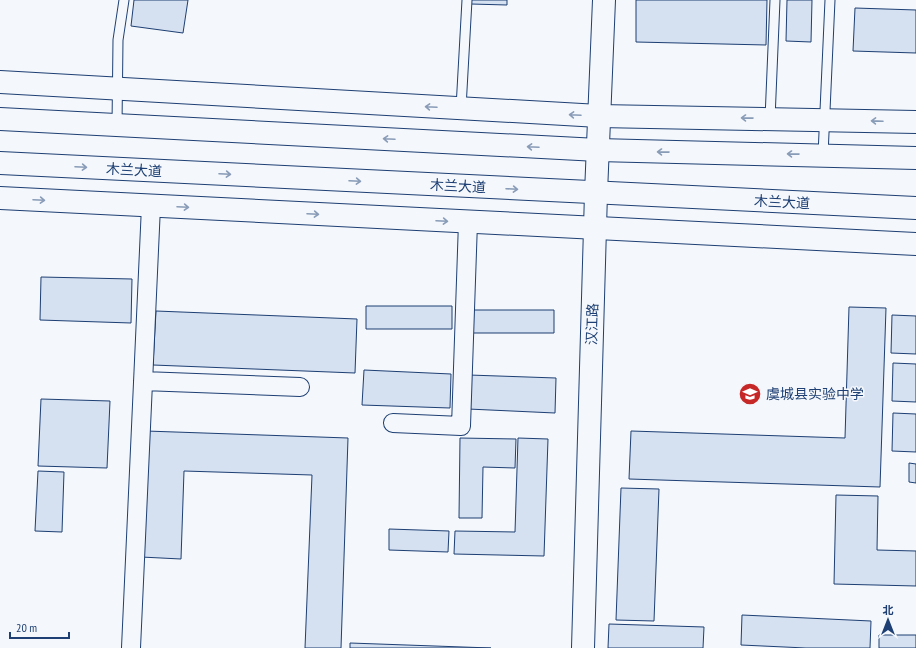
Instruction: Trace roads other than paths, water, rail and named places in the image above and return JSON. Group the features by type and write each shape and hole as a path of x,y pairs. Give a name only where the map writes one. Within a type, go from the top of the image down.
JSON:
{"main road":[{"name":"汉江路","path":"583,648 596,193 604,0"},
{"path":"0,82 599,116 824,119 916,122"},
{"path":"0,119 598,150 916,158"},
{"name":"木兰大道","path":"0,163 916,208"},
{"path":"0,198 916,244"}],"street":[{"path":"131,648 151,206"},
{"path":"393,423 461,426 468,222"},
{"path":"143,382 300,387"}],"lane":[{"path":"117,125 118,40 124,0"},
{"path":"461,108 467,0"},
{"path":"770,119 776,0"},
{"path":"823,155 830,0"}],"place":[{"name":"虞城县实验中学","path":"750,394"}]}
